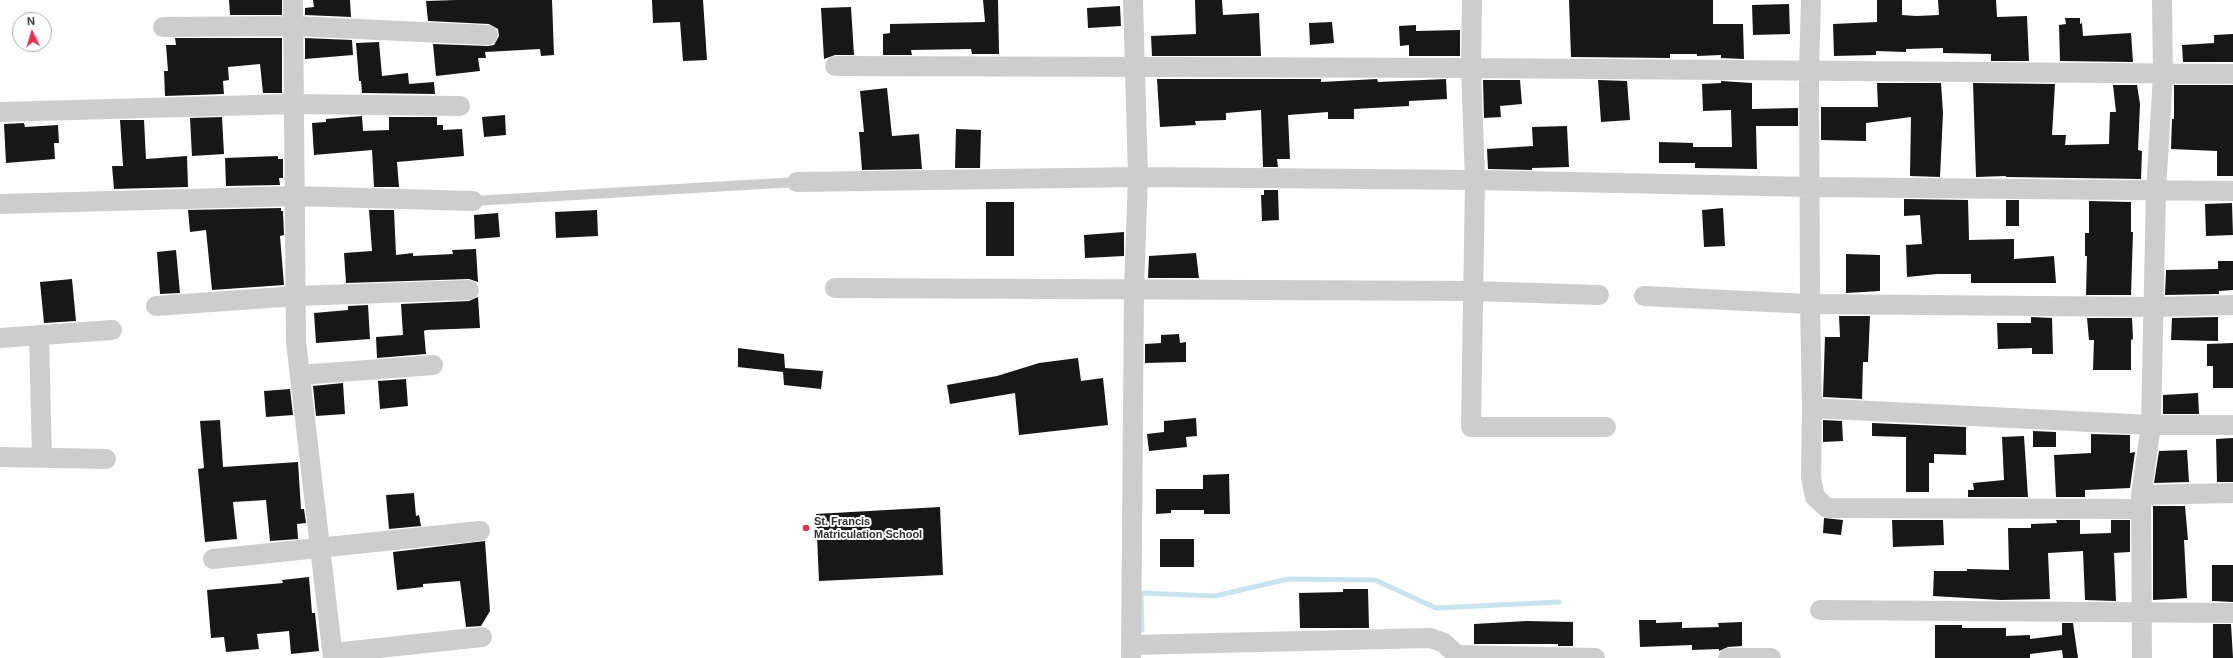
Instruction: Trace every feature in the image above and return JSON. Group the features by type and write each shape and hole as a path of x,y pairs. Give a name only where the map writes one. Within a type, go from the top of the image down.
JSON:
{"street":[{"path":"293,0 293,104 296,196 296,342 333,655 482,637"},
{"path":"1133,0 1138,177 1134,290 1131,652 1431,638 1444,643 1456,657 1595,658"},
{"path":"1472,0 1471,68 1475,180 1471,427 1606,427"},
{"path":"1811,0 1809,71 1812,408 1811,478 1815,497 1827,508 2141,502 2233,493"},
{"path":"2142,658 2141,502 2151,425 2155,307 2156,191 2163,74 2162,0"},
{"path":"163,27 293,26 488,35"},
{"path":"835,66 1471,68 2233,74"},
{"path":"0,112 293,104 460,106"},
{"path":"797,182 1138,177 1475,180 1810,187 2156,191 2233,190"},
{"path":"0,204 296,196 474,201"},
{"path":"835,288 1473,291 1599,295"},
{"path":"156,306 296,296 469,290"},
{"path":"1644,296 1810,304 2155,307 2233,305"},
{"path":"0,338 112,330"},
{"path":"39,336 42,458"},
{"path":"300,375 434,365"},
{"path":"1812,408 2151,425 2233,425"},
{"path":"0,457 106,460"},
{"path":"213,559 480,532"},
{"path":"1820,610 2142,614 2233,613"},
{"path":"1728,658 1771,658"}],"lane":[{"path":"474,201 797,182"}],"building":[{"path":"229,0 282,0 282,15 230,15"},
{"path":"313,0 350,0 351,17 305,15 305,8 314,7"},
{"path":"552,0 554,55 541,56 540,49 485,52 486,58 478,58 480,71 436,76 433,44 488,46 494,45 499,36 498,29 489,24 428,21 426,1"},
{"path":"652,0 703,0 707,60 683,61 680,22 653,23"},
{"path":"983,0 998,0 999,54 972,54 971,49 911,50 912,55 883,55 883,34 890,33 890,24 985,22"},
{"path":"1195,0 1222,0 1223,15 1259,13 1261,56 1152,56 1151,36 1196,34"},
{"path":"1569,0 1713,0 1713,24 1743,24 1744,59 1721,58 1721,55 1697,56 1697,54 1670,54 1670,58 1571,57"},
{"path":"1877,0 1902,0 1902,15 1916,16 1939,15 1938,0 1996,0 1997,17 2027,16 2029,61 1991,61 1991,54 1943,53 1943,48 1906,49 1906,52 1876,51 1876,55 1834,56 1833,24 1877,22"},
{"path":"1789,4 1790,34 1753,35 1752,5"},
{"path":"1120,6 1121,26 1088,28 1087,8"},
{"path":"851,7 854,55 835,55 824,59 821,8"},
{"path":"2065,18 2080,18 2083,36 2131,33 2133,62 2060,61 2059,25 2066,24"},
{"path":"1332,22 1334,43 1310,45 1309,23"},
{"path":"1416,25 1416,31 1460,30 1460,56 1409,56 1409,45 1400,46 1399,26"},
{"path":"2233,34 2233,62 2183,62 2182,45 2214,43 2214,35"},
{"path":"175,38 282,38 282,93 263,93 260,64 228,67 229,80 223,81 224,94 165,96 164,71 168,71 166,45 176,45"},
{"path":"305,38 352,40 353,55 305,59"},
{"path":"379,42 382,76 408,73 409,84 434,82 435,94 362,93 361,81 359,81 356,43"},
{"path":"1157,79 1321,79 1321,82 1377,79 1378,82 1446,79 1447,99 1409,101 1409,106 1354,109 1354,119 1328,119 1328,112 1288,115 1290,159 1277,159 1278,167 1263,167 1261,110 1226,113 1226,120 1195,121 1196,125 1160,127"},
{"path":"1483,80 1520,80 1522,104 1500,106 1501,117 1484,118"},
{"path":"1598,80 1627,81 1630,120 1601,122"},
{"path":"1721,81 1752,83 1752,109 1798,108 1798,126 1756,126 1757,169 1695,168 1695,163 1659,163 1659,142 1693,143 1693,147 1732,147 1731,110 1703,111 1702,84 1721,83"},
{"path":"1877,83 1941,83 1943,113 1940,177 1910,176 1911,117 1866,123 1866,141 1821,140 1821,107 1878,107"},
{"path":"1973,83 2055,84 2052,135 2066,135 2065,145 2109,144 2110,112 2116,112 2113,85 2137,85 2140,104 2138,150 2142,151 2141,179 2006,176 1976,177"},
{"path":"2174,85 2233,85 2233,176 2217,176 2217,151 2171,149 2172,119 2174,119"},
{"path":"887,88 892,136 919,134 922,169 862,170 859,132 864,132 860,91"},
{"path":"505,115 506,135 484,137 482,117"},
{"path":"362,116 363,131 389,130 389,117 437,117 437,125 443,125 443,130 462,129 464,156 397,162 399,187 374,187 372,150 314,155 312,123 326,122 326,119"},
{"path":"222,117 224,154 192,156 190,118"},
{"path":"120,120 144,120 146,159 187,156 188,187 114,189 112,166 123,166"},
{"path":"24,123 25,127 58,125 59,143 54,143 55,159 6,163 4,124"},
{"path":"1567,126 1569,167 1532,168 1532,170 1488,169 1487,149 1533,146 1532,127"},
{"path":"956,129 981,130 980,168 955,168"},
{"path":"278,156 278,159 283,159 283,178 279,178 280,185 226,186 225,158"},
{"path":"1264,190 1278,190 1279,220 1262,221 1261,195 1264,195"},
{"path":"1904,199 1968,200 1969,240 2014,239 2014,259 2054,256 2056,283 1971,283 1971,274 1937,274 1907,277 1906,245 1922,244 1920,215 1904,216"},
{"path":"2006,200 2019,200 2019,226 2006,226"},
{"path":"2089,201 2131,202 2131,232 2133,232 2131,295 2086,295 2087,256 2085,256 2085,233 2089,233"},
{"path":"986,202 1014,202 1014,256 986,256"},
{"path":"2232,203 2233,235 2206,236 2205,204"},
{"path":"281,208 281,211 283,211 284,235 280,236 284,285 212,290 206,230 190,232 188,210"},
{"path":"1723,208 1725,246 1704,247 1702,210"},
{"path":"369,210 394,210 396,255 413,253 413,256 453,254 452,250 476,249 478,282 469,279 346,283 344,253 372,251"},
{"path":"597,210 598,236 556,238 555,212"},
{"path":"498,213 500,237 475,239 474,215"},
{"path":"1124,232 1124,256 1085,258 1084,235"},
{"path":"176,250 180,293 160,294 157,252"},
{"path":"1196,253 1199,278 1148,278 1149,256"},
{"path":"1846,254 1880,255 1880,291 1846,293"},
{"path":"2218,261 2233,261 2233,290 2219,291 2219,294 2165,295 2166,270 2218,269"},
{"path":"72,279 76,321 44,323 40,282"},
{"path":"478,297 480,328 426,330 424,331 426,354 377,358 376,337 403,335 401,304 469,301"},
{"path":"368,305 370,339 316,343 314,313 348,310 348,306"},
{"path":"1839,316 1870,316 1868,362 1863,362 1862,399 1823,397 1825,337 1840,337"},
{"path":"2031,317 2052,318 2053,354 2032,354 2032,348 1998,349 1997,323 2031,323"},
{"path":"2218,317 2218,341 2171,340 2172,318"},
{"path":"2087,318 2132,318 2133,339 2131,340 2131,370 2093,370 2094,340 2089,340"},
{"path":"1179,334 1180,343 1186,342 1186,362 1145,363 1145,344 1161,343 1161,335"},
{"path":"2233,343 2233,388 2213,388 2213,366 2207,366 2207,344"},
{"path":"738,348 784,354 785,368 823,371 821,389 784,385 783,372 738,367"},
{"path":"1078,358 1081,381 1103,378 1108,425 1019,435 1015,393 950,404 947,385 997,376 1039,363"},
{"path":"406,379 408,406 380,409 378,381"},
{"path":"343,383 345,414 316,416 313,386"},
{"path":"290,389 293,415 266,417 264,391"},
{"path":"2198,393 2199,414 2163,414 2163,395"},
{"path":"1196,418 1197,436 1186,437 1187,447 1149,451 1147,434 1164,432 1164,421"},
{"path":"220,420 223,467 298,462 301,509 304,509 306,523 297,524 298,539 270,541 266,500 233,502 237,539 205,542 198,469 204,468 200,421"},
{"path":"1823,420 1842,421 1843,441 1823,442"},
{"path":"1872,423 1966,427 1966,455 1934,454 1934,463 1929,463 1929,492 1906,492 1906,437 1872,436"},
{"path":"2033,431 2056,432 2056,447 2033,447"},
{"path":"2091,434 2130,435 2130,453 2135,452 2130,488 2085,490 2085,497 2056,497 2054,455 2091,453"},
{"path":"2024,436 2028,497 1968,497 1968,490 1974,490 1973,483 2004,480 2002,437"},
{"path":"2233,438 2233,482 2217,482 2216,439"},
{"path":"2187,450 2189,482 2154,483 2159,451"},
{"path":"1229,474 1230,514 1204,514 1204,510 1171,510 1171,513 1156,514 1156,489 1203,489 1203,475"},
{"path":"414,493 416,516 419,515 421,526 389,529 386,495"},
{"path":"2153,506 2185,506 2188,540 2184,540 2187,598 2153,600"},
{"path":"940,507 943,575 819,581 816,514"},
{"path":"1824,518 1843,520 1841,535 1823,533"},
{"path":"1892,520 1943,520 1944,545 1893,547"},
{"path":"2056,520 2080,520 2080,534 2111,533 2111,520 2130,520 2130,552 2114,553 2116,601 2085,600 2083,551 2048,553 2050,599 2000,600 1933,596 1934,571 1967,571 1967,569 2009,570 2008,528 2031,528 2031,524 2057,523"},
{"path":"1160,539 1194,539 1194,567 1160,567"},
{"path":"485,541 490,611 481,626 466,627 460,581 423,584 423,587 397,590 393,552"},
{"path":"2212,565 2233,565 2233,602 2212,601"},
{"path":"309,577 312,613 315,613 319,651 291,654 289,631 257,634 259,649 226,652 224,637 211,638 207,590 283,583 282,580"},
{"path":"1343,589 1368,589 1369,628 1300,628 1299,593 1343,592"},
{"path":"1639,620 1656,620 1656,623 1682,622 1682,628 1719,627 1718,623 1742,622 1742,646 1728,647 1719,651 1719,649 1692,650 1692,645 1640,647"},
{"path":"1527,621 1573,622 1573,646 1558,646 1558,644 1474,644 1474,624"},
{"path":"2062,623 2073,623 2078,658 2063,658 2062,650 2030,654 2030,658 1935,658 1935,625 1962,625 1962,628 2006,628 2006,636 2030,635 2030,639 2062,635"},
{"path":"2213,624 2231,624 2233,658 2213,658"}],"waterway":[{"path":"1142,630 1141,593 1215,596 1288,579 1375,580 1436,608 1559,602"}],"place":[{"name":"St. Francis Matriculation School","path":"806,528"}]}
